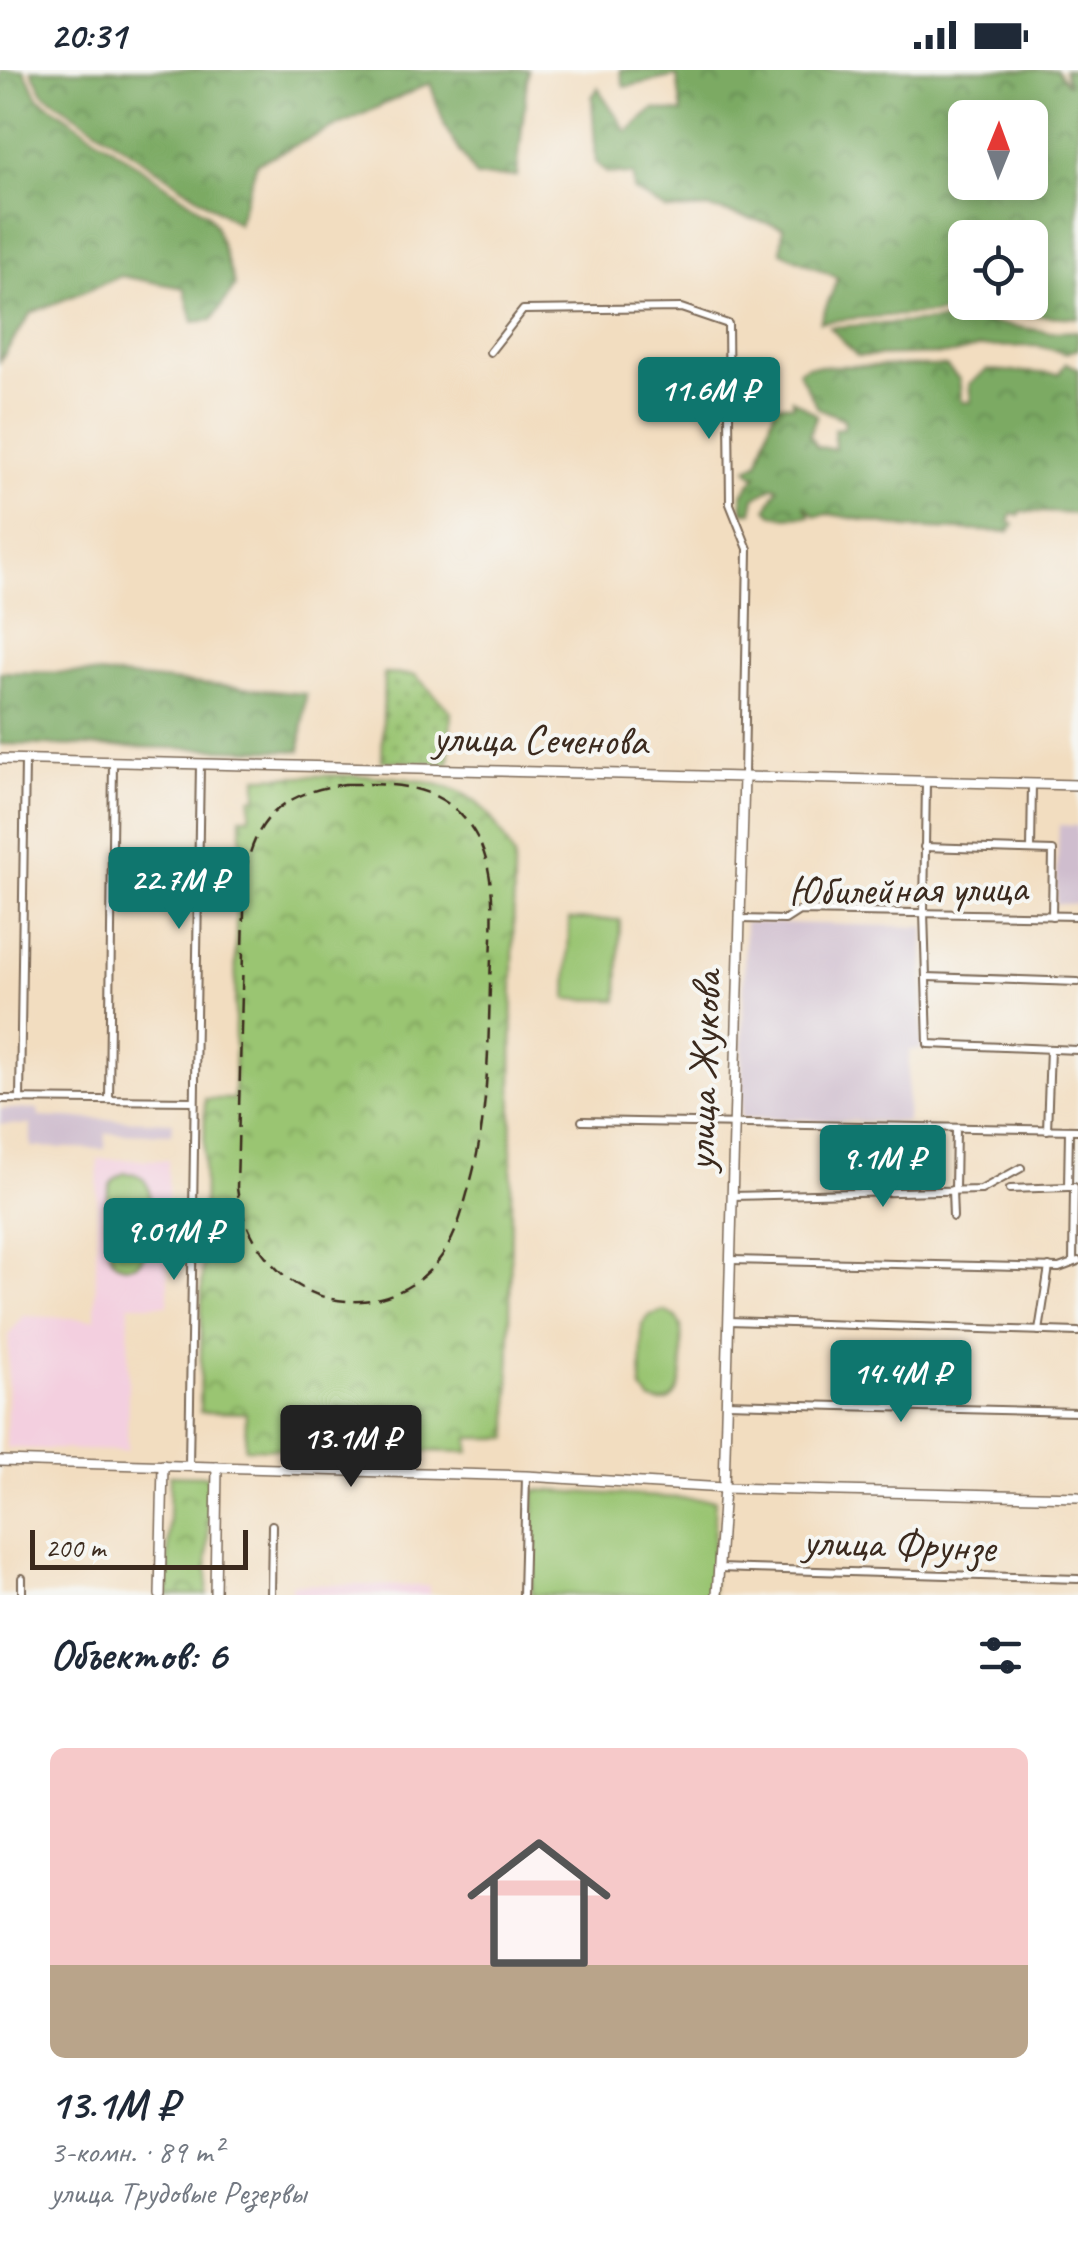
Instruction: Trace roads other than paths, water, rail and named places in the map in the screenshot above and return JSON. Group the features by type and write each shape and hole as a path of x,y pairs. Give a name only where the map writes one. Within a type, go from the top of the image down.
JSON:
{"main road":[{"name":"улица Сеченова","path":"0,759 1078,784"},
{"name":"улица Жукова","path":"716,1595 724,1488 744,776"},
{"path":"0,1461 1078,1497"},
{"path":"160,1595 164,1465"},
{"path":"215,1595 218,1466"}],"street":[{"name":"улица Жукова","path":"490,352 523,310 682,308 728,324 730,504 748,548 744,776"},
{"path":"20,1099 25,760"},
{"path":"108,1100 113,762"},
{"path":"189,1466 200,763"},
{"path":"926,780 928,1044 1078,1050"},
{"path":"1032,784 1032,850"},
{"path":"924,847 1053,851 1052,916"},
{"name":"Юбилейная улица","path":"740,918 785,920 799,911 1078,916"},
{"path":"927,977 1078,982"},
{"path":"1047,1130 1050,1049"},
{"path":"0,1099 194,1101"},
{"path":"582,1121 1074,1130 1068,1187"},
{"path":"953,1217 956,1128"},
{"path":"731,1196 981,1190 1022,1168"},
{"path":"729,1260 1049,1267 1076,1262 1074,1187 1010,1189"},
{"path":"1039,1331 1049,1267"},
{"path":"728,1321 1078,1332"},
{"path":"726,1403 1078,1412"},
{"path":"523,1595 526,1476"},
{"path":"271,1595 272,1525"},
{"name":"улица Фрунзе","path":"718,1568 1078,1579"},
{"path":"22,1578 22,1595"}],"railway":[{"path":"345,784 412,788 455,810 479,840 492,901 486,1091 474,1168 460,1219 446,1250 421,1278 389,1295 354,1301 305,1290 285,1276 253,1237 237,1188 245,873 250,852 267,820 278,809 307,793 345,784"}]}
